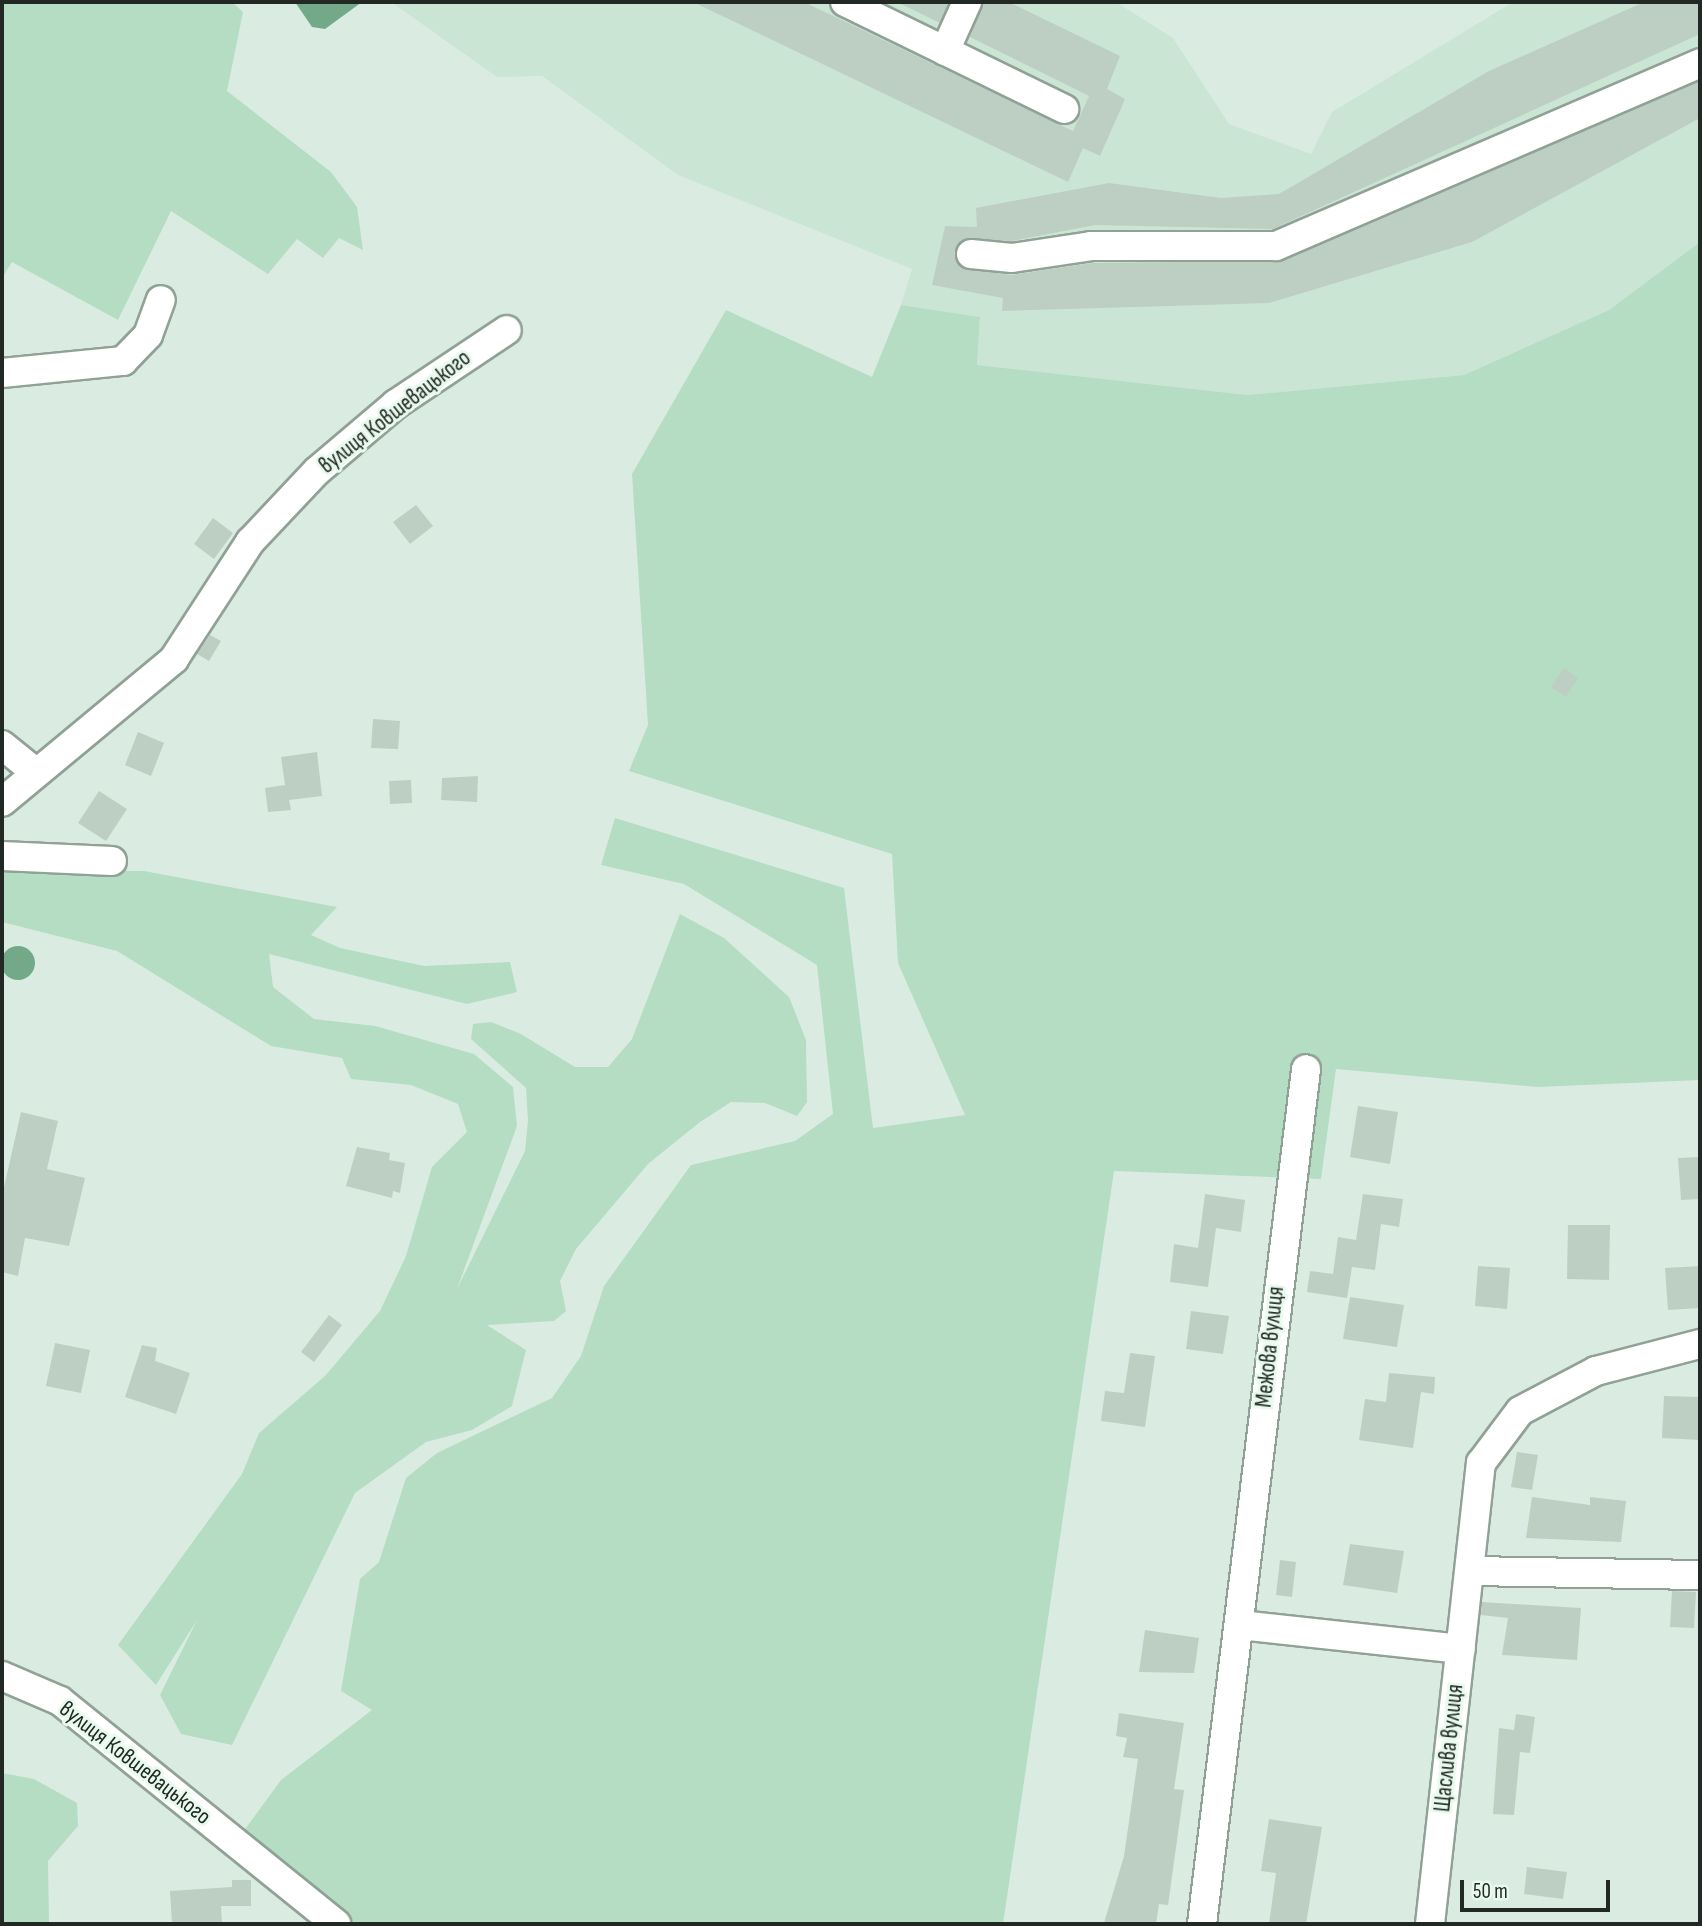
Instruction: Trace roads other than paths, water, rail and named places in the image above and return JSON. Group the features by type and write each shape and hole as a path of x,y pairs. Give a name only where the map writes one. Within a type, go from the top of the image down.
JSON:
{"street":[{"path":"845,2 1065,109"},
{"path":"945,51 968,2"},
{"path":"971,254 1012,257 1091,246 1276,246 1700,63"},
{"path":"2,373 123,360 148,335 161,300"},
{"name":"вулиця Ковшевацького","path":"2,802 34,771 174,659 250,542 317,471 396,404 507,330"},
{"path":"2,745 34,771"},
{"path":"2,856 112,861"},
{"name":"Межова вулиця","path":"1202,1924 1306,1069"},
{"name":"Щаслива вулиця","path":"1430,1924 1481,1463 1520,1411 1596,1371 1700,1344"},
{"path":"1470,1571 1700,1575"},
{"path":"1240,1625 1461,1649"},
{"name":"вулиця Ковшевацького","path":"2,1676 61,1701 336,1924"}]}
